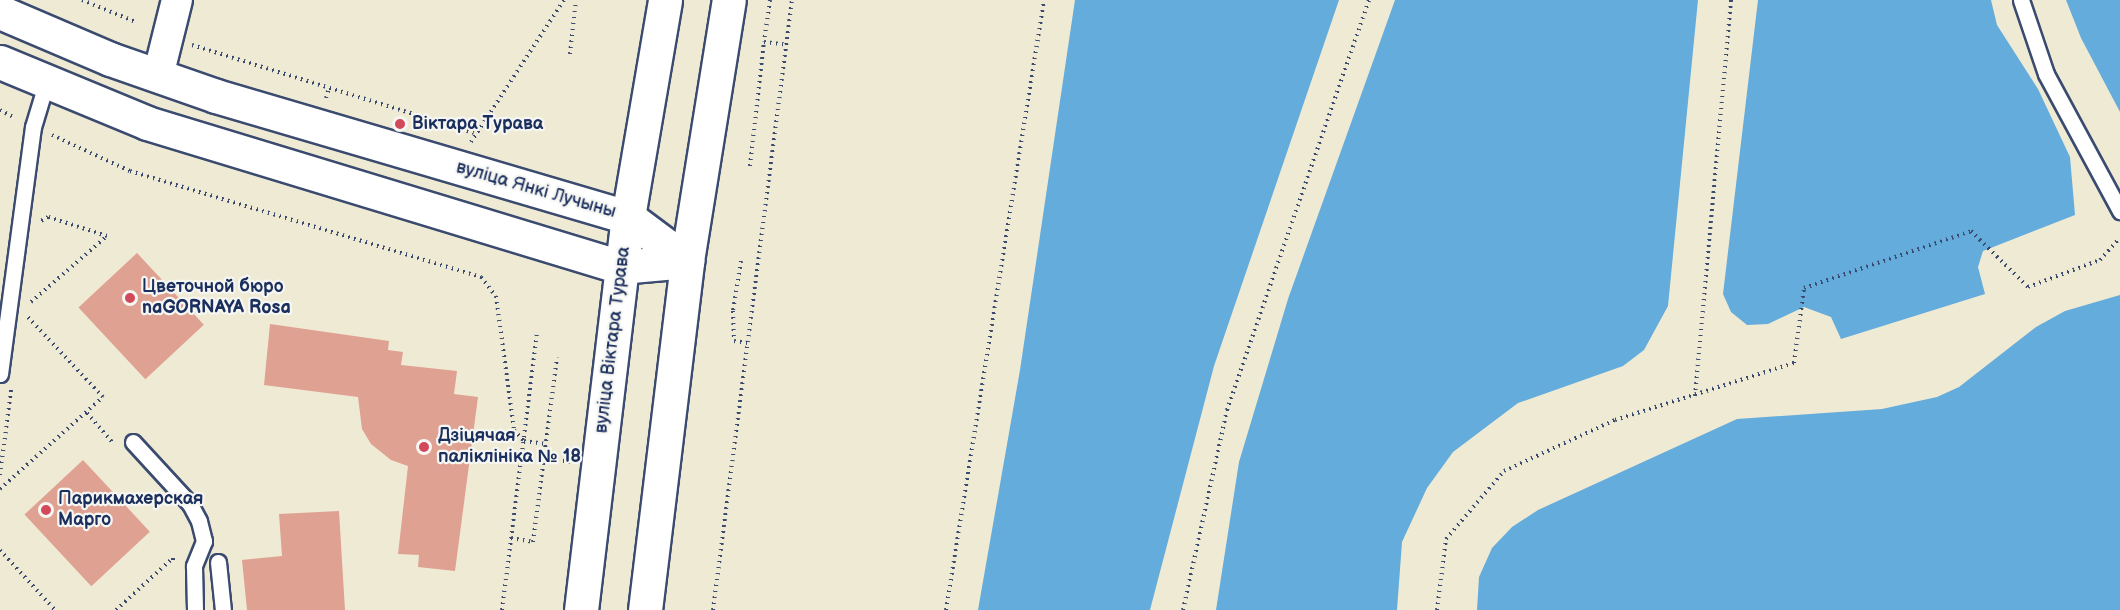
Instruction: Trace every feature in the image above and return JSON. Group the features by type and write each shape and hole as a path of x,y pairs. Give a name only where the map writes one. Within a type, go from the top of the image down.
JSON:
{"main road":[{"name":"вуліца Віктара Турава","path":"581,610 628,217 665,0"},
{"path":"645,610 687,261 729,0"},
{"name":"вуліца Янкі Лучыны","path":"0,12 24,25 216,96 628,217 687,261"},
{"path":"0,62 46,84 147,123 622,267 687,261"},
{"path":"147,123 158,76"}],"street":[{"path":"158,76 177,0"}],"lane":[{"path":"2021,0 2046,74 2120,211"},
{"path":"0,374 33,127 46,84"},
{"path":"133,442 190,504 199,521 204,541 194,566 195,610"},
{"path":"218,562 223,610"}],"path":[{"path":"82,0 136,22"},
{"path":"188,44 474,133 564,0"},
{"path":"570,54 576,0"},
{"path":"750,166 770,0"},
{"path":"713,610 792,0"},
{"path":"946,610 1044,0"},
{"path":"1183,610 1227,410 1369,0"},
{"path":"1695,396 1731,0"},
{"path":"764,42 786,45"},
{"path":"0,110 130,171 488,281 496,296 514,430 524,441 546,444"},
{"path":"0,489 103,397 21,310 107,236 48,217 31,230"},
{"path":"1437,610 1446,539 1504,471 1615,420 1794,363 1804,288 1971,231 2028,287 2100,260 2120,238"},
{"path":"741,261 733,311 734,341 748,343"},
{"path":"502,610 537,331"},
{"path":"511,538 534,542 557,358"},
{"path":"0,550 55,610"},
{"path":"116,610 173,558 174,569"}],"water":[{"path":"1075,0 1339,0 1214,366 1150,610 978,610 1020,370"},
{"path":"1395,0 1698,0 1668,306 1644,350 1623,366 1518,403 1453,452 1427,488 1402,542 1397,610 1216,610 1239,462 1288,299"},
{"path":"1758,0 1991,0 1997,25 2038,89 2070,157 2075,215 1983,251 1978,267 1985,294 1841,339 1831,317 1804,307 1768,324 1747,325 1731,312 1723,294"},
{"path":"2066,0 2120,0 2120,112 2081,38"},
{"path":"2120,295 2120,610 1477,610 1479,577 1492,548 1512,527 1538,510 1737,419 1882,409 1937,397 1959,387 2036,327 2065,311"}],"building":[{"path":"137,253 204,325 145,379 78,308"},
{"name":"Дзіцячая паліклініка № 18","path":"270,324 389,341 388,350 403,352 401,365 457,371 454,394 478,397 455,571 418,567 419,555 398,554 408,466 391,460 371,444 362,429 358,397 264,385"},
{"path":"83,460 150,532 91,586 24,515"},
{"path":"339,511 345,610 247,610 242,560 282,556 279,514"}],"place":[{"name":"Віктара Турава","path":"400,124"},
{"name":"Цветочной бюро naGORNAYA Rosa","path":"130,298"},
{"name":"Дзіцячая паліклініка № 18","path":"424,447"},
{"name":"Парикмахерская Марго","path":"46,510"}]}
